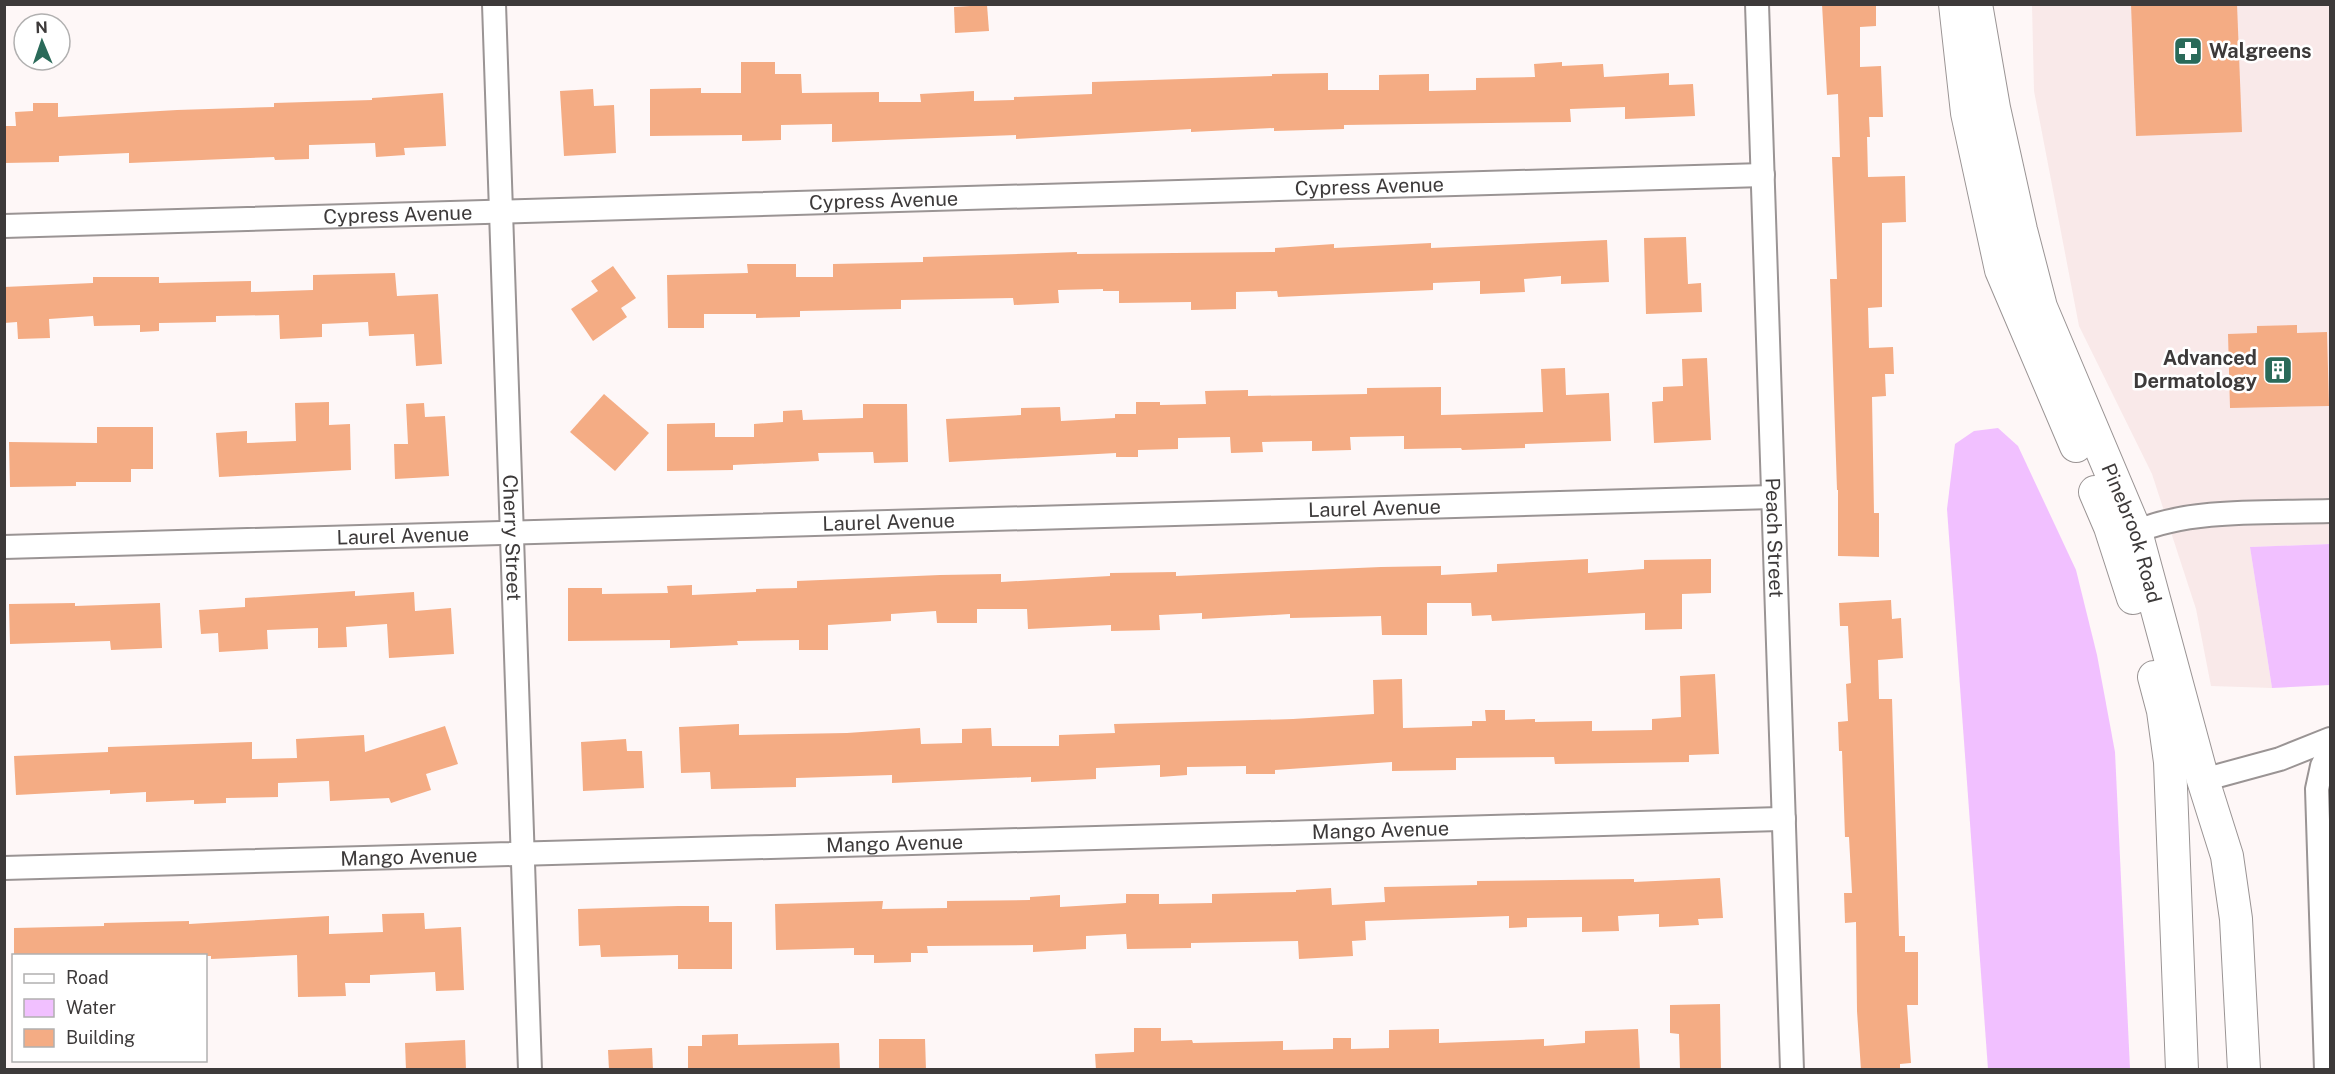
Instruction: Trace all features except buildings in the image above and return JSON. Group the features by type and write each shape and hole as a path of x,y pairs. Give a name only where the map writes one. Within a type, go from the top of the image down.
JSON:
{"street":[{"name":"Cherry Street","path":"494,4 530,1070"},
{"name":"Peach Street","path":"1757,4 1792,1070"},
{"name":"Pinebrook Road","path":"1955,4 1981,111 2020,230 2041,307 2136,532 2203,780 2221,833 2232,882 2239,960 2244,1070"},
{"name":"Pinebrook Road","path":"1976,4 1981,111 2001,270 2110,527 2138,614 2163,711 2170,762 2173,816 2182,1070"},
{"name":"Cypress Avenue","path":"4,226 1763,175"},
{"name":"Laurel Avenue","path":"4,547 1773,497"},
{"path":"2136,532 2152,525 2191,517 2331,511"},
{"path":"2203,780 2280,759 2331,739"},
{"path":"2326,1070 2317,789 2322,766 2331,750"},
{"path":"2280,759 2306,774 2317,789"},
{"name":"Mango Avenue","path":"4,868 1784,819"}],"shaded area":[{"path":"2032,5 2330,5 2330,544 2250,547 2272,688 2211,686 2196,609 2152,474 2079,326 2034,91"}],"water":[{"path":"1998,428 2018,446 2076,570 2097,655 2115,752 2130,1069 1988,1069 1947,509 1955,444 1974,431"},
{"path":"2330,544 2330,685 2272,688 2250,547"}],"place":[{"name":"Walgreens","path":"2188,51"},
{"name":"Advanced Dermatology","path":"2278,370"}]}
